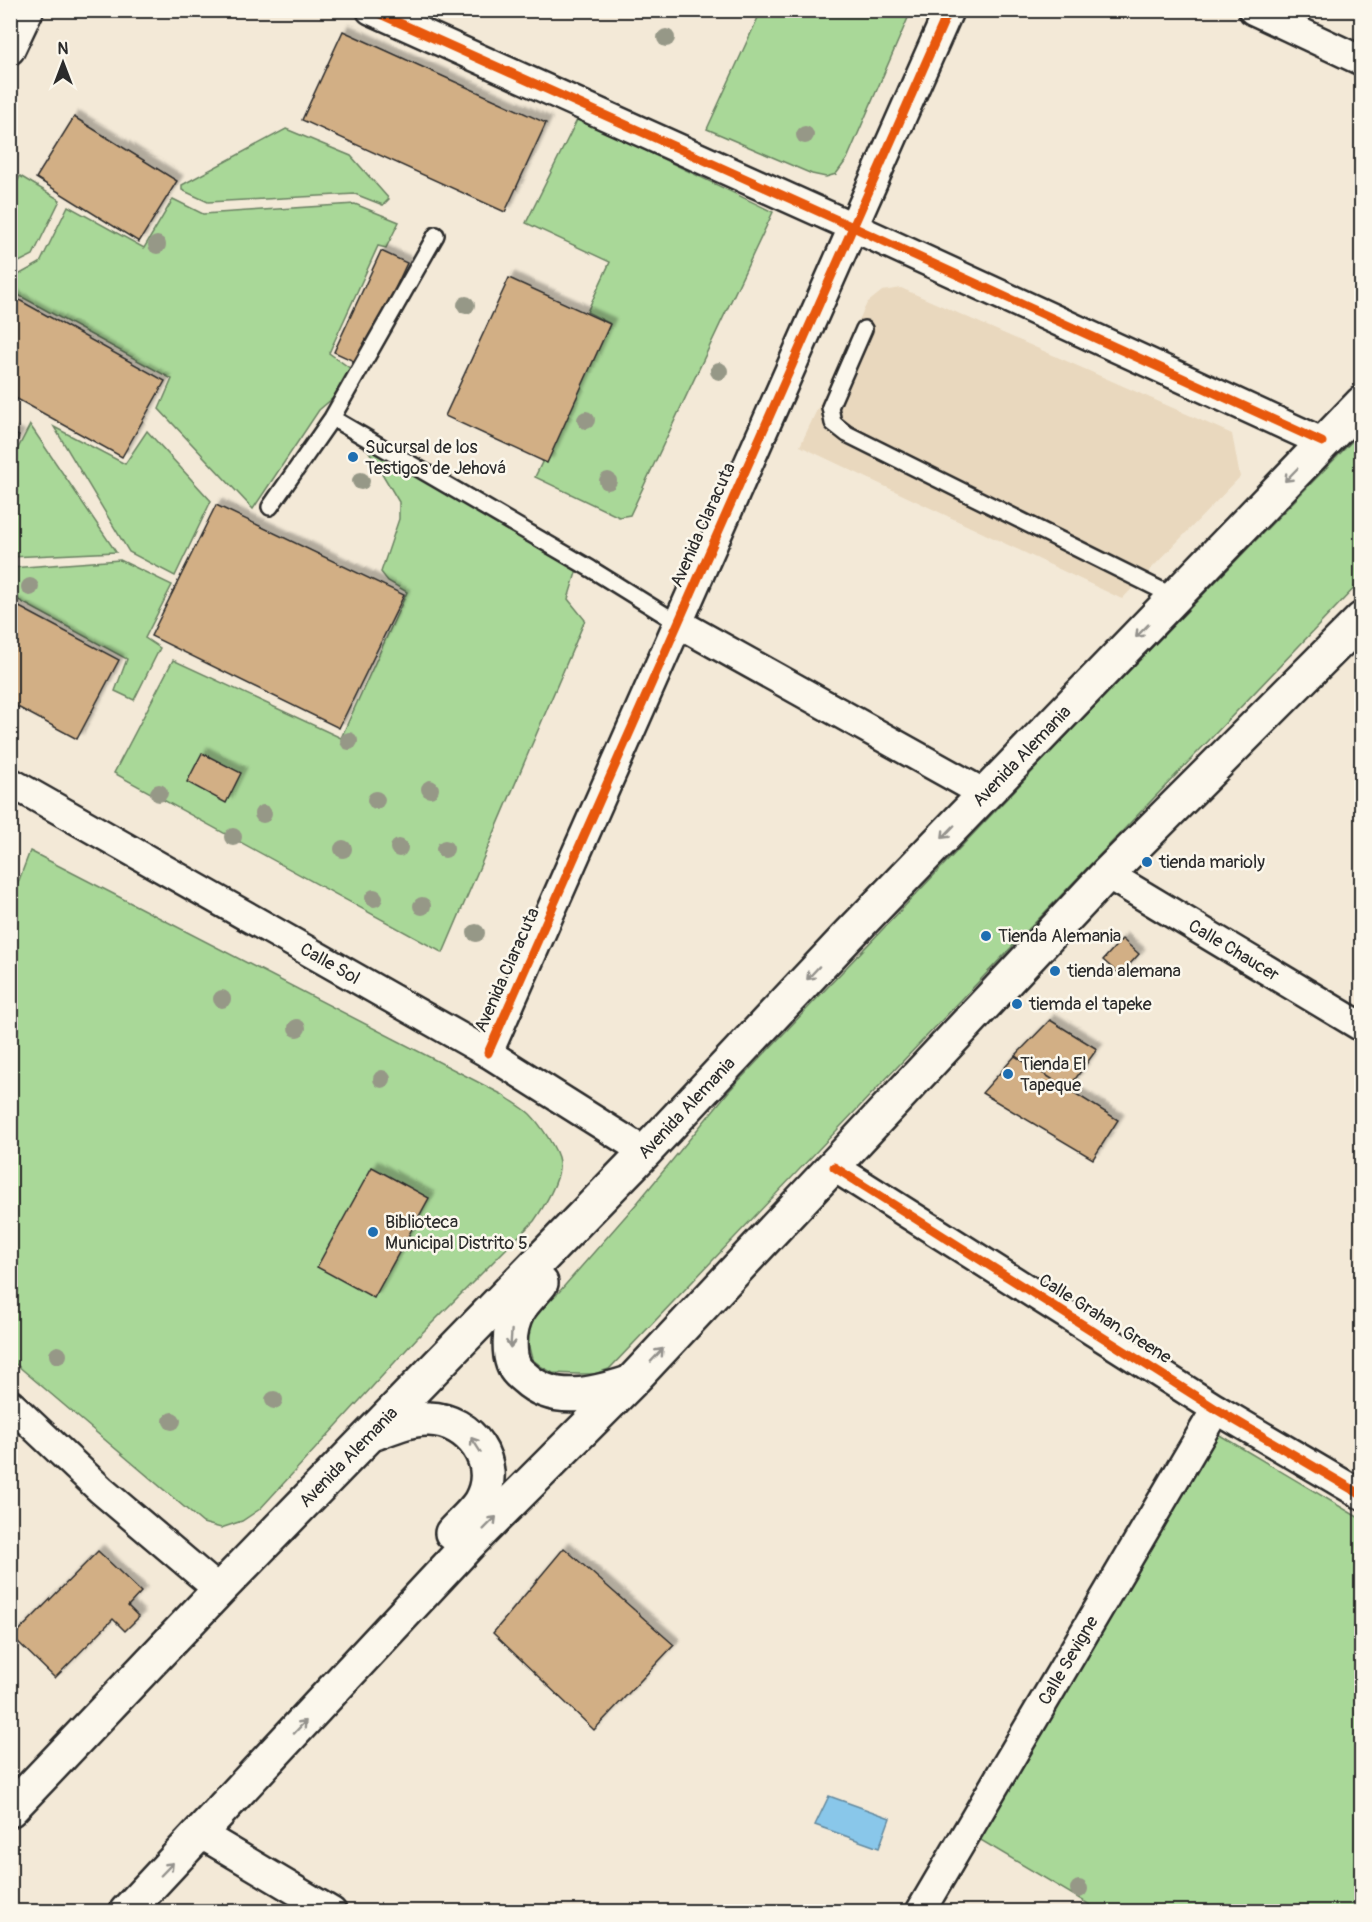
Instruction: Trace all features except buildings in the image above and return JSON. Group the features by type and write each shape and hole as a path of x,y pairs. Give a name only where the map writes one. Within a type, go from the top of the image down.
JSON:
{"main road":[{"name":"Avenida Alemania","path":"10,1810 219,1590 645,1152 846,938 1362,403"},
{"path":"126,1911 201,1834 469,1544 631,1382 1107,874 1362,619"},
{"path":"596,1202 579,1236 518,1311 512,1328 510,1349 513,1367 534,1387 561,1395 601,1392 631,1382"},
{"path":"326,1698 380,1611 479,1503 484,1492 485,1461 477,1444 464,1430 449,1423 428,1419 404,1423 375,1432"}],"street":[{"path":"371,10 1322,442"},
{"name":"Avenida Claracuta","path":"488,1053 949,10"},
{"path":"1253,10 1362,61"},
{"path":"678,623 985,794"},
{"name":"Calle Sol","path":"10,782 488,1053 645,1152"},
{"name":"Calle Chaucer","path":"1107,874 1362,1028"},
{"name":"Calle Grahan Greene","path":"834,1167 1216,1409 1362,1495"},
{"path":"10,1404 101,1490 219,1590"},
{"name":"Calle Sevigne","path":"920,1911 1216,1409"},
{"path":"201,1834 332,1911"}],"lane":[{"path":"270,507 332,418 436,235"},
{"path":"864,329 830,407 833,423 847,434 1175,597"},
{"path":"332,418 591,569 678,623"}],"shaded area":[{"path":"901,288 1232,434 1240,477 1122,599 800,446 867,303 882,291"}],"green space":[{"path":"761,11 911,11 847,159 836,174 826,177 812,174 707,129"},
{"path":"578,118 773,212 630,515 619,517 535,477 609,323 587,312 610,262 526,223"},
{"path":"286,129 351,156 389,199 383,205 355,194 208,202 182,190 182,185"},
{"path":"20,176 60,200 33,255 11,266 11,196"},
{"path":"173,199 203,214 355,204 399,222 386,248 378,246 329,353 351,369 333,398 319,410 253,509 159,409 172,379 11,291 11,279 40,263 68,206 144,248"},
{"path":"30,425 116,552 11,557 11,462"},
{"path":"54,427 125,464 147,431 211,501 175,576 129,552"},
{"path":"1361,432 1361,581 609,1369 594,1374 553,1373 532,1359 527,1339 529,1321 559,1292 638,1202 729,1091 1069,733"},
{"path":"364,443 578,566 568,599 585,620 443,953 114,773 173,660 341,738 407,592 388,581 381,572 399,519 399,502"},
{"path":"120,560 172,585 145,638 160,648 134,700 115,691 127,659 11,596 11,568"},
{"path":"30,851 503,1095 534,1118 558,1157 559,1169 555,1184 534,1221 417,1338 260,1509 242,1521 221,1528 203,1523 11,1360 10,904"},
{"path":"1218,1434 1361,1519 1361,1911 1100,1911 979,1839"}],"water":[{"path":"829,1796 890,1818 879,1848 815,1825"}],"cycle path":[{"path":"371,10 1322,442"},
{"path":"488,1053 949,10"},
{"path":"834,1167 1216,1409 1362,1495"}],"place":[{"name":"Sucursal de los Testigos de Jehová","path":"353,457"},
{"name":"tienda marioly","path":"1147,862"},
{"name":"Tienda Alemania","path":"986,936"},
{"name":"tienda alemana","path":"1055,971"},
{"name":"tiemda el tapeke","path":"1017,1004"},
{"name":"Tienda El Tapeque","path":"1008,1074"},
{"name":"Biblioteca Municipal Distrito 5","path":"373,1232"}]}
